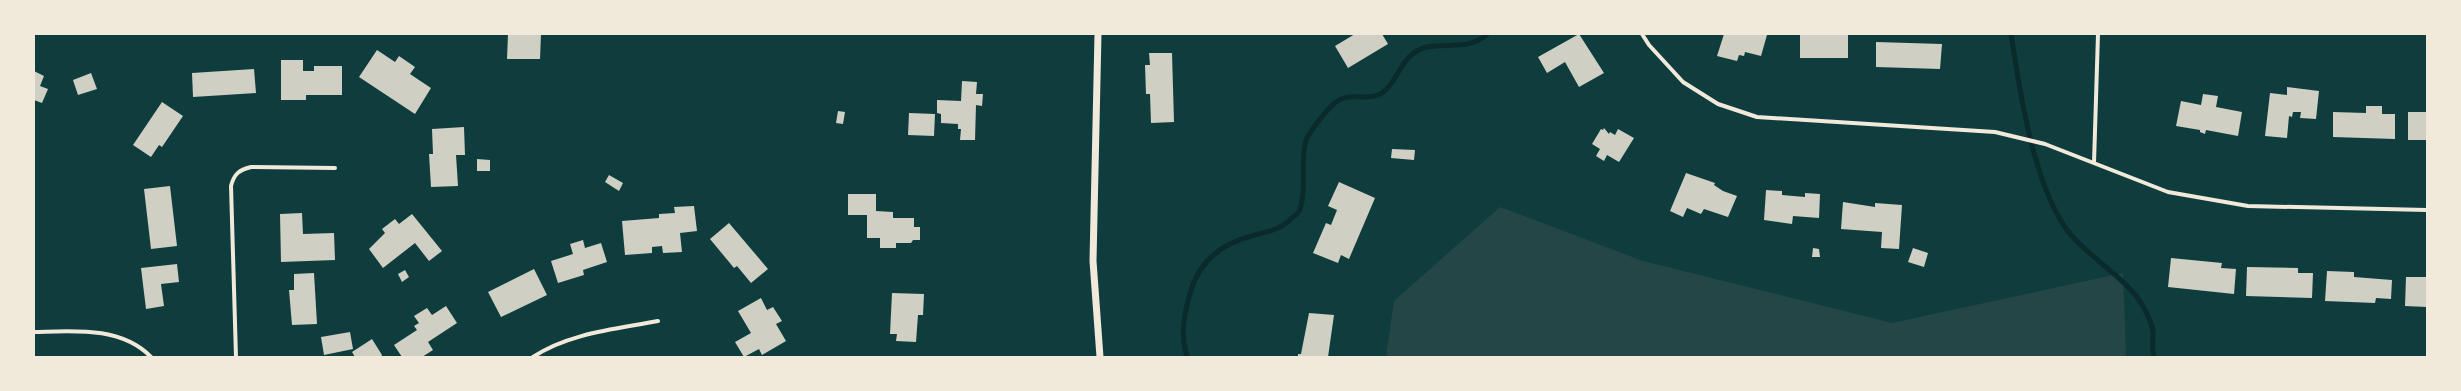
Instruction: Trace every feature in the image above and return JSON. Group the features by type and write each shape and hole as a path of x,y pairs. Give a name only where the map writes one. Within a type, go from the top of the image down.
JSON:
{"street":[{"path":"1098,34 1093,261 1100,357"},
{"path":"1642,34 1649,45 1683,82 1718,104 1757,117 1995,132 2045,144 2168,192 2248,206 2427,210"},
{"path":"2094,164 2098,34"},
{"path":"236,357 231,186 233,177 240,170 251,167 334,168"},
{"path":"533,357 586,335 658,321"},
{"path":"34,332 89,331 116,336 151,357"}],"shaded area":[{"path":"1500,207 1643,261 1892,323 2123,273 2126,356 2146,357 1386,357 1394,301"}],"building":[{"path":"508,34 541,34 540,59 507,59"},
{"path":"1355,34 1382,34 1388,44 1348,68 1335,46"},
{"path":"1579,34 1604,73 1579,87 1565,62 1547,73 1538,57"},
{"path":"1724,34 1767,35 1761,56 1745,52 1744,56 1739,55 1737,61 1717,56"},
{"path":"1800,34 1848,34 1848,58 1800,58"},
{"path":"1876,42 1942,44 1940,69 1876,67"},
{"path":"377,50 395,62 399,56 415,67 410,74 431,88 415,114 359,77"},
{"path":"1149,53 1172,53 1174,122 1151,123 1150,94 1146,94 1145,65 1150,65"},
{"path":"281,60 303,60 303,71 314,71 314,66 342,66 342,95 306,95 306,100 281,100"},
{"path":"254,69 256,93 193,97 192,73"},
{"path":"34,71 44,76 40,86 48,89 42,103 34,100"},
{"path":"91,73 97,89 78,95 73,80"},
{"path":"962,81 977,82 976,94 983,94 982,106 976,105 975,140 960,140 961,129 958,129 958,124 941,123 941,114 937,113 937,100 961,101"},
{"path":"2287,87 2319,91 2316,119 2300,118 2301,112 2293,112 2292,117 2289,116 2287,138 2265,136 2270,93 2287,95"},
{"path":"2203,94 2218,96 2216,107 2242,112 2238,136 2206,130 2205,134 2200,132 2200,130 2176,126 2181,101 2201,105"},
{"path":"162,102 183,116 162,147 159,145 151,157 133,145"},
{"path":"2366,106 2382,106 2382,114 2395,114 2395,139 2333,137 2333,112 2366,113"},
{"path":"838,111 845,112 843,124 836,123"},
{"path":"2408,112 2427,112 2427,140 2408,140"},
{"path":"909,113 935,114 934,136 908,135"},
{"path":"464,127 465,155 456,155 458,186 431,187 429,154 433,154 432,129"},
{"path":"1604,128 1609,134 1610,132 1615,135 1618,129 1634,138 1619,162 1607,155 1604,161 1596,156 1600,149 1592,144 1601,129 1603,130"},
{"path":"1392,149 1415,150 1414,160 1391,158"},
{"path":"477,159 490,160 490,171 477,171"},
{"path":"1686,173 1715,183 1714,185 1723,191 1737,196 1728,217 1704,209 1701,214 1687,208 1683,217 1670,211"},
{"path":"609,175 623,183 619,191 605,182"},
{"path":"1339,182 1375,198 1349,259 1341,255 1338,263 1313,253 1326,223 1331,225 1337,210 1328,206"},
{"path":"170,186 177,246 151,249 144,189"},
{"path":"1766,190 1782,191 1782,195 1805,197 1805,193 1820,194 1819,218 1793,216 1792,224 1764,220"},
{"path":"848,194 876,194 876,211 893,212 893,218 914,218 914,227 920,227 920,240 913,240 911,243 896,243 896,248 880,248 880,238 867,238 867,215 848,215"},
{"path":"1843,202 1875,207 1875,203 1902,205 1899,249 1881,248 1882,232 1841,229"},
{"path":"694,206 697,231 680,233 682,252 663,253 662,246 652,247 652,253 625,255 622,221 659,218 659,214 675,213 674,207"},
{"path":"302,213 303,234 334,233 335,260 281,262 280,214"},
{"path":"412,214 442,251 429,261 415,243 383,268 369,249 385,233 382,229 395,219 399,224"},
{"path":"729,223 768,269 751,283 737,266 734,268 710,239"},
{"path":"583,240 585,248 601,243 607,262 583,270 584,275 558,283 551,261 573,254 570,244"},
{"path":"1813,248 1819,249 1820,257 1812,257"},
{"path":"1913,248 1928,253 1924,267 1908,262"},
{"path":"2171,258 2222,263 2221,268 2236,269 2234,294 2168,287"},
{"path":"177,264 179,282 161,284 164,306 146,309 141,268"},
{"path":"2247,267 2298,268 2298,273 2313,273 2312,298 2246,296"},
{"path":"534,269 547,295 501,317 488,292"},
{"path":"405,270 409,277 402,282 398,274"},
{"path":"2327,271 2354,272 2354,277 2392,280 2391,299 2376,298 2375,303 2325,301"},
{"path":"314,273 317,324 292,325 289,290 294,290 294,274"},
{"path":"2406,277 2427,277 2427,307 2405,306"},
{"path":"892,293 924,294 923,315 918,315 916,342 896,341 897,334 890,334"},
{"path":"761,298 767,310 773,307 782,321 776,324 786,341 762,355 759,349 744,357 735,342 751,333 738,311"},
{"path":"446,306 457,323 428,342 433,350 422,357 402,357 394,345 417,330 414,326 419,323 414,316 427,308 432,315"},
{"path":"1309,313 1334,315 1328,357 1298,357 1298,354 1301,354"},
{"path":"350,332 353,349 324,355 321,337"},
{"path":"372,339 382,355 381,357 355,357 352,352"}],"waterway":[{"path":"1187,357 1183,336 1184,322 1188,301 1196,277 1202,267 1218,251 1239,240 1278,228 1298,213 1303,193 1304,147 1306,140 1329,109 1336,102 1347,97 1371,97 1382,93 1388,88 1405,61 1418,50 1435,46 1467,44 1481,39 1487,34"},
{"path":"2011,34 2024,109 2037,163 2045,188 2055,210 2067,230 2086,250 2119,278 2137,297 2144,308 2152,328 2154,357"}]}
